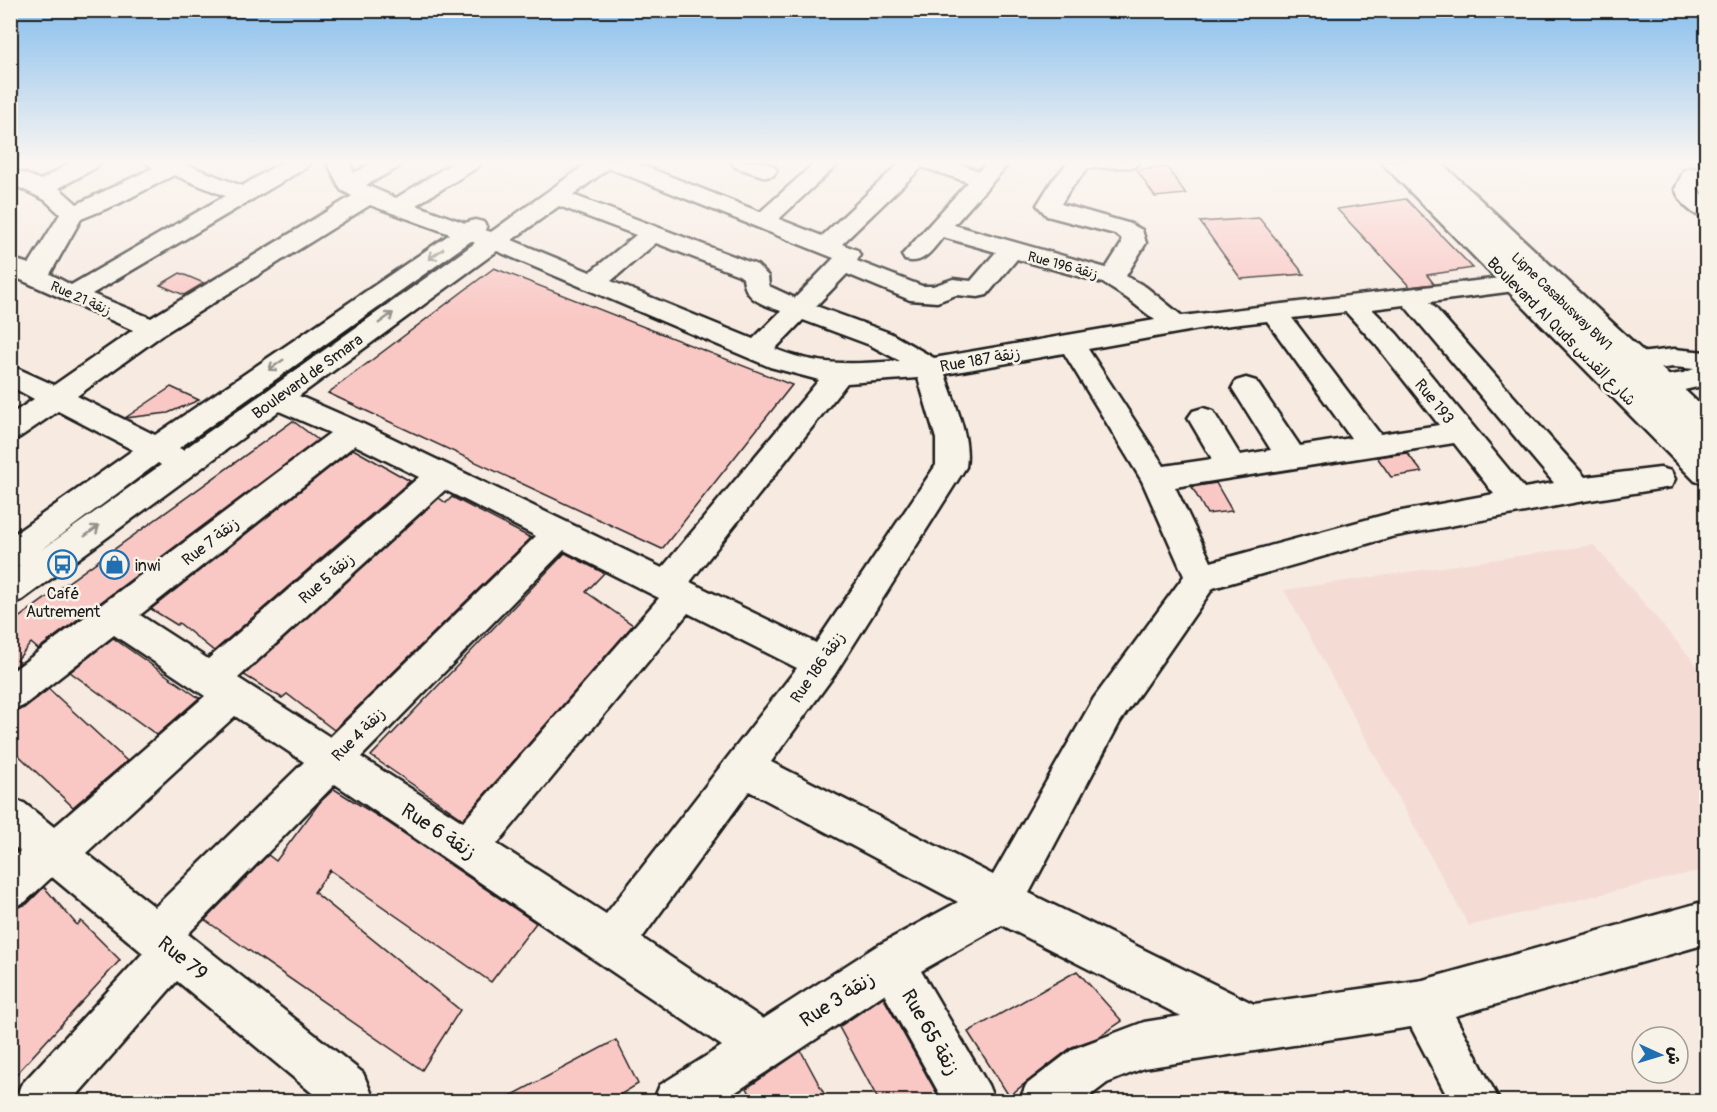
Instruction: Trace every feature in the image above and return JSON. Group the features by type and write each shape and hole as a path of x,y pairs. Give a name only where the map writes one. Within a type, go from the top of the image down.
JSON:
{"street":[{"path":"36,277 41,264 72,214"},
{"path":"72,295 208,214"},
{"path":"10,430 153,329 324,214"},
{"name":"Rue 187 زنقة","path":"421,214 481,236 757,351 802,368 839,374 929,368 1176,324 1514,284"},
{"name":"Boulevard de Smara","path":"10,590 276,398 508,214"},
{"name":"Boulevard de Smara","path":"10,555 156,449 481,236 522,214"},
{"path":"603,214 748,270 755,276 760,292 770,298 896,347 929,368"},
{"path":"746,214 920,294 937,294 953,287 974,290 983,285 1011,250"},
{"path":"764,221 772,214"},
{"path":"757,351 798,309 873,214"},
{"path":"914,255 950,214"},
{"path":"1066,214 1123,229 1133,235 1134,243 1112,278"},
{"name":"Boulevard Al Quds شارع القدس","path":"1444,214 1514,284 1632,376 1707,426"},
{"name":"Ligne Casabusway BW1","path":"1461,214 1632,376 1707,440"},
{"name":"Ligne Casabusway BW1","path":"1469,214 1707,454"},
{"name":"Boulevard Al Quds شارع القدس","path":"1477,214 1632,376 1707,473"},
{"name":"Rue 196 زنقة","path":"937,228 1112,278 1145,298 1176,324"},
{"path":"593,284 654,233"},
{"name":"Rue 21 زنقة","path":"10,265 72,295 153,329"},
{"path":"1411,296 1578,490"},
{"name":"Rue 193","path":"1352,303 1387,340 1517,501"},
{"path":"1274,312 1372,445"},
{"path":"1071,343 1156,479 1202,578"},
{"path":"1632,376 1674,358 1707,361"},
{"name":"Rue 186 زنقة","path":"612,942 822,663 951,467 953,456 951,439 929,368"},
{"path":"10,374 185,465"},
{"path":"466,849 675,590 839,374"},
{"path":"1632,376 1688,382 1707,375"},
{"path":"1246,388 1292,458"},
{"path":"276,398 353,431 822,663"},
{"path":"1203,418 1232,468"},
{"name":"Rue 7 زنقة","path":"10,695 353,431"},
{"path":"1156,479 1460,432"},
{"name":"Rue 5 زنقة","path":"10,887 53,852 442,475"},
{"path":"1000,902 1107,710 1202,578 1391,525 1578,490 1660,479"},
{"name":"Rue 4 زنقة","path":"39,1101 165,944 332,760 560,533"},
{"name":"Rue 6 زنقة","path":"114,616 466,849 612,942 764,1047"},
{"path":"744,768 1000,902 1252,1027"},
{"name":"Rue 79","path":"10,817 346,1090 351,1101"},
{"name":"Rue 3 زنقة","path":"677,1101 724,1088 764,1047 891,963 1000,902"},
{"path":"1043,1101 1090,1066 1144,1045 1423,1003 1707,923"},
{"name":"Rue 65 زنقة","path":"891,963 971,1101"},
{"path":"1423,1003 1476,1101"}],"shaded area":[{"path":"1594,545 1706,676 1706,869 1469,926 1284,590"}],"building":[{"path":"1342,214 1420,214 1473,268 1427,275 1434,284 1410,287"},
{"path":"1259,218 1304,274 1241,279 1200,222"},
{"path":"494,268 792,385 662,549 328,393"},
{"path":"180,273 204,283 184,295 160,285"},
{"path":"171,387 199,400 168,413 125,418"},
{"path":"293,421 318,440 38,649 31,643 17,660 20,662 10,670 10,624"},
{"path":"353,449 410,481 214,651 179,623 177,625 151,609"},
{"path":"1407,453 1422,472 1391,477 1377,457"},
{"path":"1216,483 1232,511 1207,514 1192,487"},
{"path":"452,497 531,538 334,730 287,694 282,698 244,675 439,498 446,503"},
{"path":"565,553 604,573 586,592 633,625 463,819 371,756"},
{"path":"113,638 199,698 157,735 70,672"},
{"path":"49,689 127,761 73,807 10,747 10,713 24,708"},
{"path":"334,789 384,820 536,923 491,982 330,870 314,892 460,1010 422,1070 205,920 268,855 276,861 320,802"},
{"path":"44,887 77,925 81,921 120,960 10,1081 10,910 27,904"},
{"path":"1077,971 1122,1021 1097,1038 1072,1047 1009,1096 968,1032"},
{"path":"883,997 941,1101 879,1101 839,1027"},
{"path":"616,1040 638,1084 610,1101 501,1101"},
{"path":"801,1051 828,1101 754,1101 747,1088"}],"place":[{"name":"Café Autrement","path":"63,565"},
{"name":"inwi","path":"114,565"}]}
